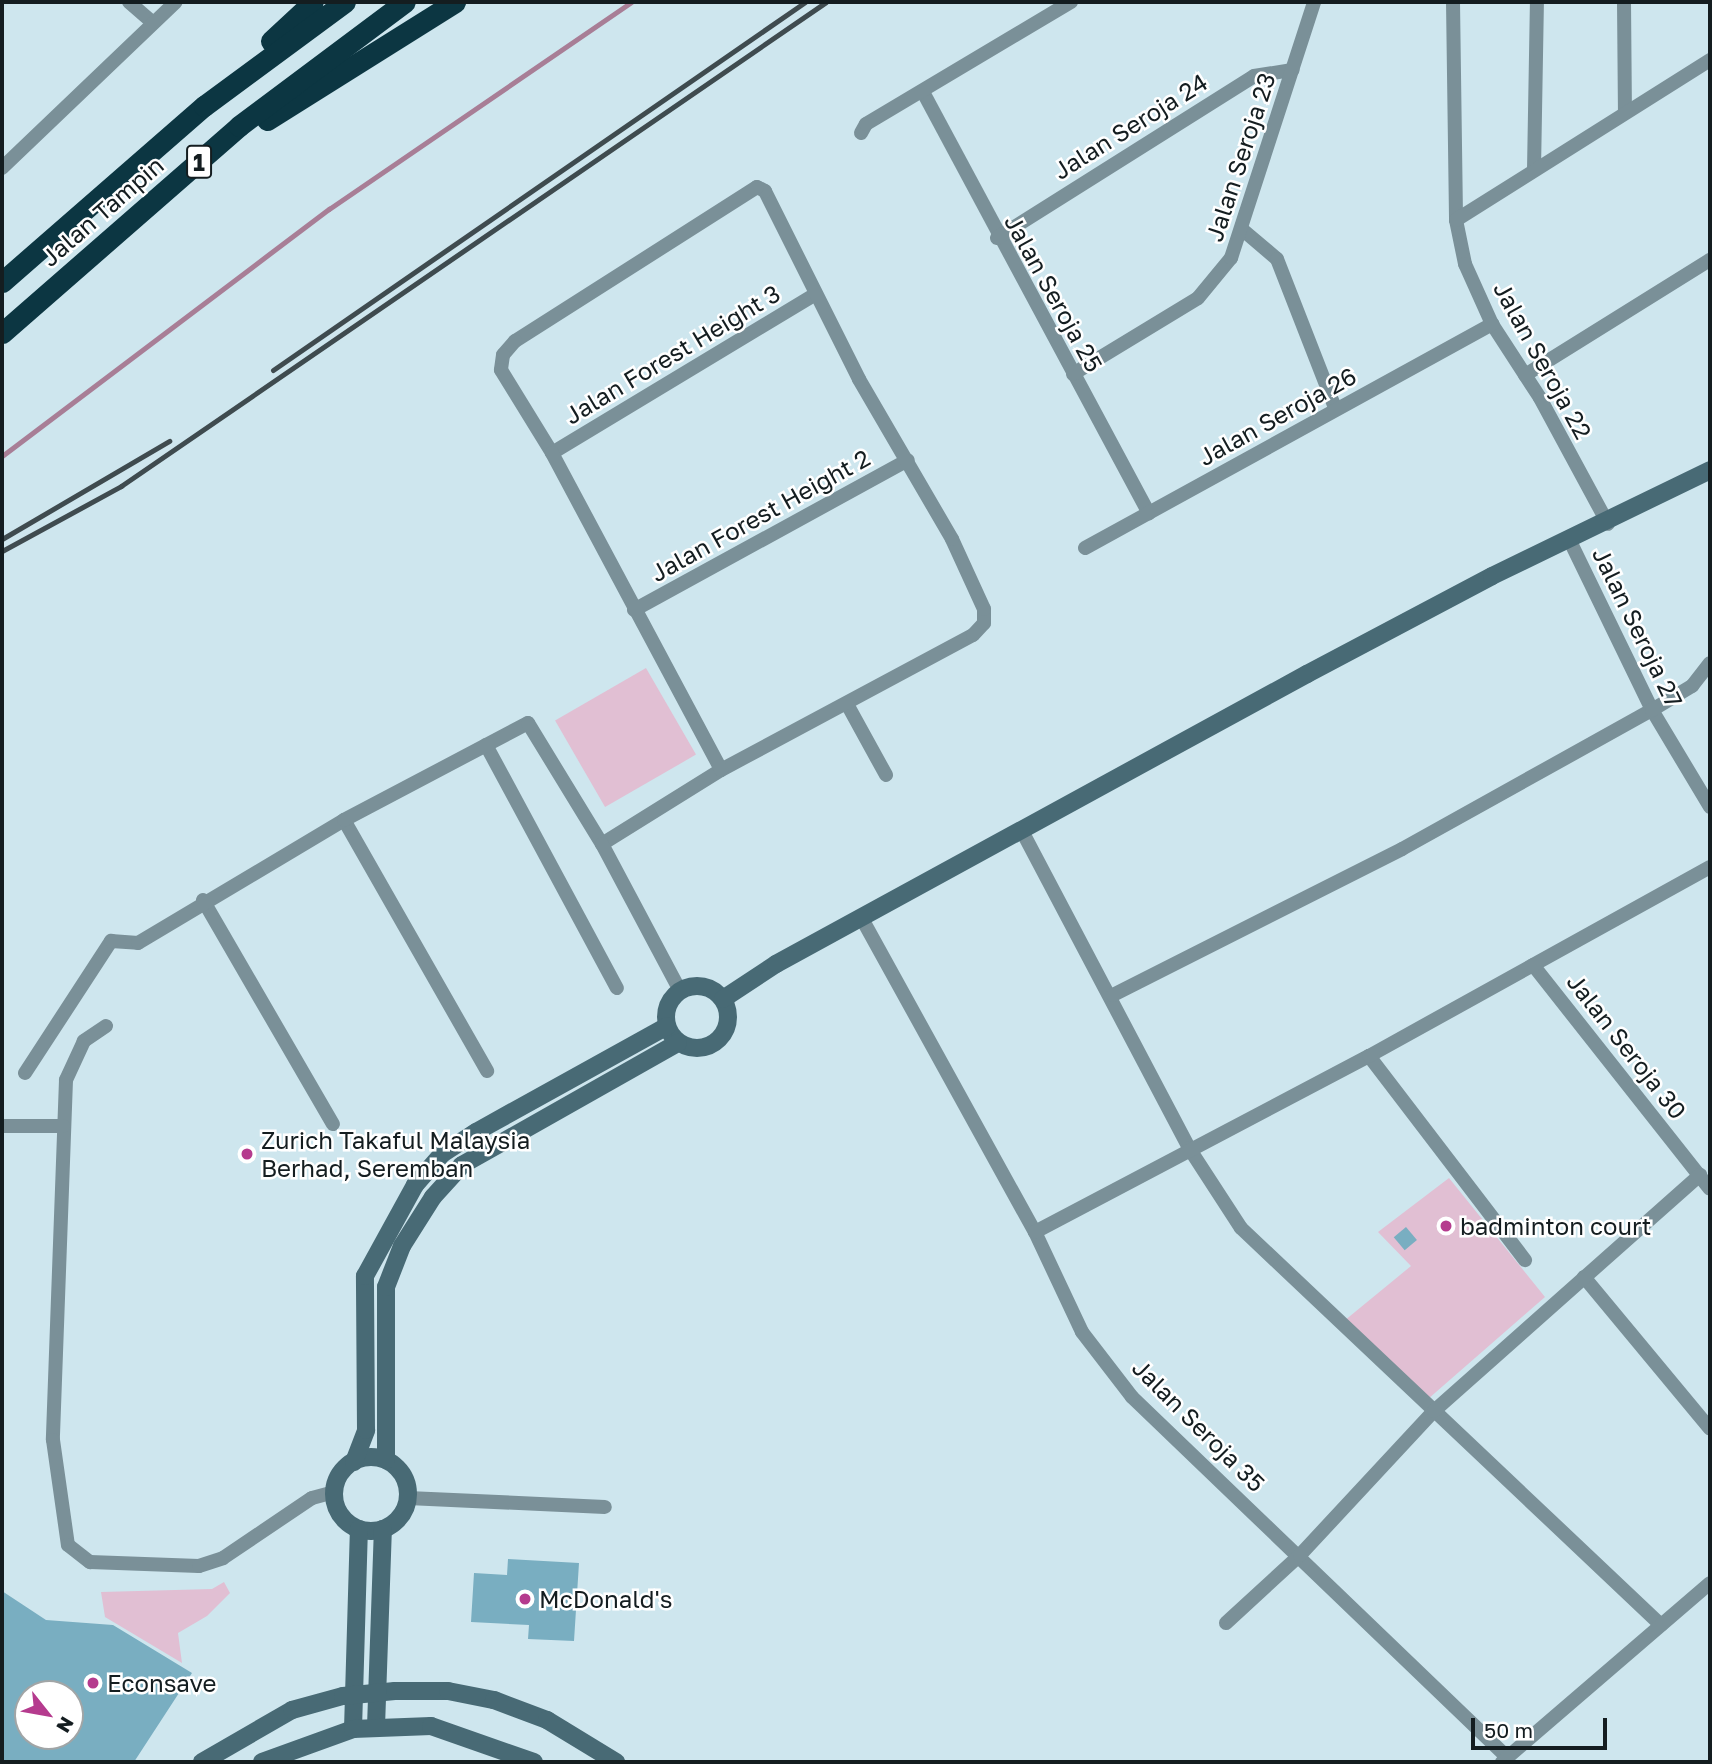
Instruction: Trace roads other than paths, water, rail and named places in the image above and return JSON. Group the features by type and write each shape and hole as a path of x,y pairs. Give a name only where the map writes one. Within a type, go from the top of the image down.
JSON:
{"highway":[{"path":"204,106 313,2"},
{"name":"Jalan Tampin","path":"2,282 204,106 345,2"},
{"name":"Jalan Tampin","path":"2,333 239,127 405,2"},
{"path":"239,127 263,122 455,2"}],"street":[{"path":"129,2 151,21"},
{"path":"2,168 151,21 176,2"},
{"path":"861,133 866,124 1071,2"},
{"name":"Jalan Seroja 23","path":"1073,374 1198,298 1231,258 1244,231 1314,2"},
{"name":"Jalan Seroja 22","path":"1453,2 1456,220 1465,264 1492,324 1525,375 1608,524"},
{"path":"1534,170 1537,2"},
{"path":"1624,2 1625,112"},
{"path":"1456,220 1710,60"},
{"name":"Jalan Seroja 24","path":"997,237 1254,76 1293,70"},
{"name":"Jalan Seroja 25","path":"923,92 997,237 1149,513"},
{"path":"603,844 721,770 973,635 984,623 984,609 952,539 816,294 765,191 753,188 509,347 501,370 552,453 721,770"},
{"path":"1244,231 1277,259 1335,408"},
{"path":"1525,375 1710,260"},
{"name":"Jalan Forest Height 3","path":"552,453 816,294"},
{"name":"Jalan Seroja 26","path":"1085,548 1335,408 1492,324"},
{"name":"Jalan Forest Height 2","path":"634,610 908,460"},
{"path":"723,999 861,917 1329,662 1569,539 1608,524 1710,470"},
{"name":"Jalan Seroja 27","path":"1569,539 1652,710 1710,807"},
{"path":"1113,995 1402,849 1652,710 1692,686 1710,663"},
{"path":"847,704 886,775"},
{"path":"25,1073 111,941 138,943 203,900 344,820 528,723 603,844 680,991"},
{"path":"486,745 617,988"},
{"path":"344,820 487,1071"},
{"path":"1022,831 1113,995 1189,1148 1241,1228 1661,1625"},
{"path":"1035,1232 1189,1148 1369,1056 1710,867"},
{"path":"203,900 333,1124"},
{"name":"Jalan Seroja 35","path":"861,917 1035,1232 1082,1332 1132,1397 1300,1555 1504,1760"},
{"name":"Jalan Seroja 30","path":"1533,965 1710,1189"},
{"path":"698,986 723,999 728,1018 722,1036 697,1049 678,1043 667,1026 667,1006 680,991 698,986"},
{"path":"106,1026 84,1041 71,1063 63,1126 53,1440 64,1532 73,1553 90,1562 198,1566 223,1558 312,1498 335,1492 354,1462 366,1430 365,1276 415,1185 442,1154 465,1139 667,1026"},
{"path":"335,1492 341,1515 359,1529 383,1529 400,1517 408,1498 403,1476 386,1460 386,1287 402,1246 433,1197 462,1165 678,1043"},
{"path":"1369,1056 1525,1260"},
{"path":"2,1126 63,1126"},
{"path":"1226,1623 1300,1555 1434,1411 1699,1175"},
{"path":"1584,1277 1710,1429"},
{"path":"354,1462 386,1460"},
{"path":"408,1498 605,1507"},
{"path":"353,1729 359,1529"},
{"path":"376,1727 383,1529"},
{"path":"1504,1760 1710,1583"},
{"path":"202,1762 292,1710 377,1692 448,1691 495,1700 547,1720 616,1762"},
{"path":"262,1762 353,1729 431,1726 534,1762"}],"waterway":[{"path":"2,456 329,209 631,2"}],"railway":[{"path":"273,370 805,2"},
{"path":"2,551 121,486 826,2"},
{"path":"2,539 169,441"}],"place":[{"name":"Zurich Takaful Malaysia Berhad, Seremban","path":"247,1154"},
{"name":"badminton court","path":"1446,1226"},
{"name":"McDonald's","path":"525,1599"},
{"name":"Econsave","path":"93,1683"}]}
